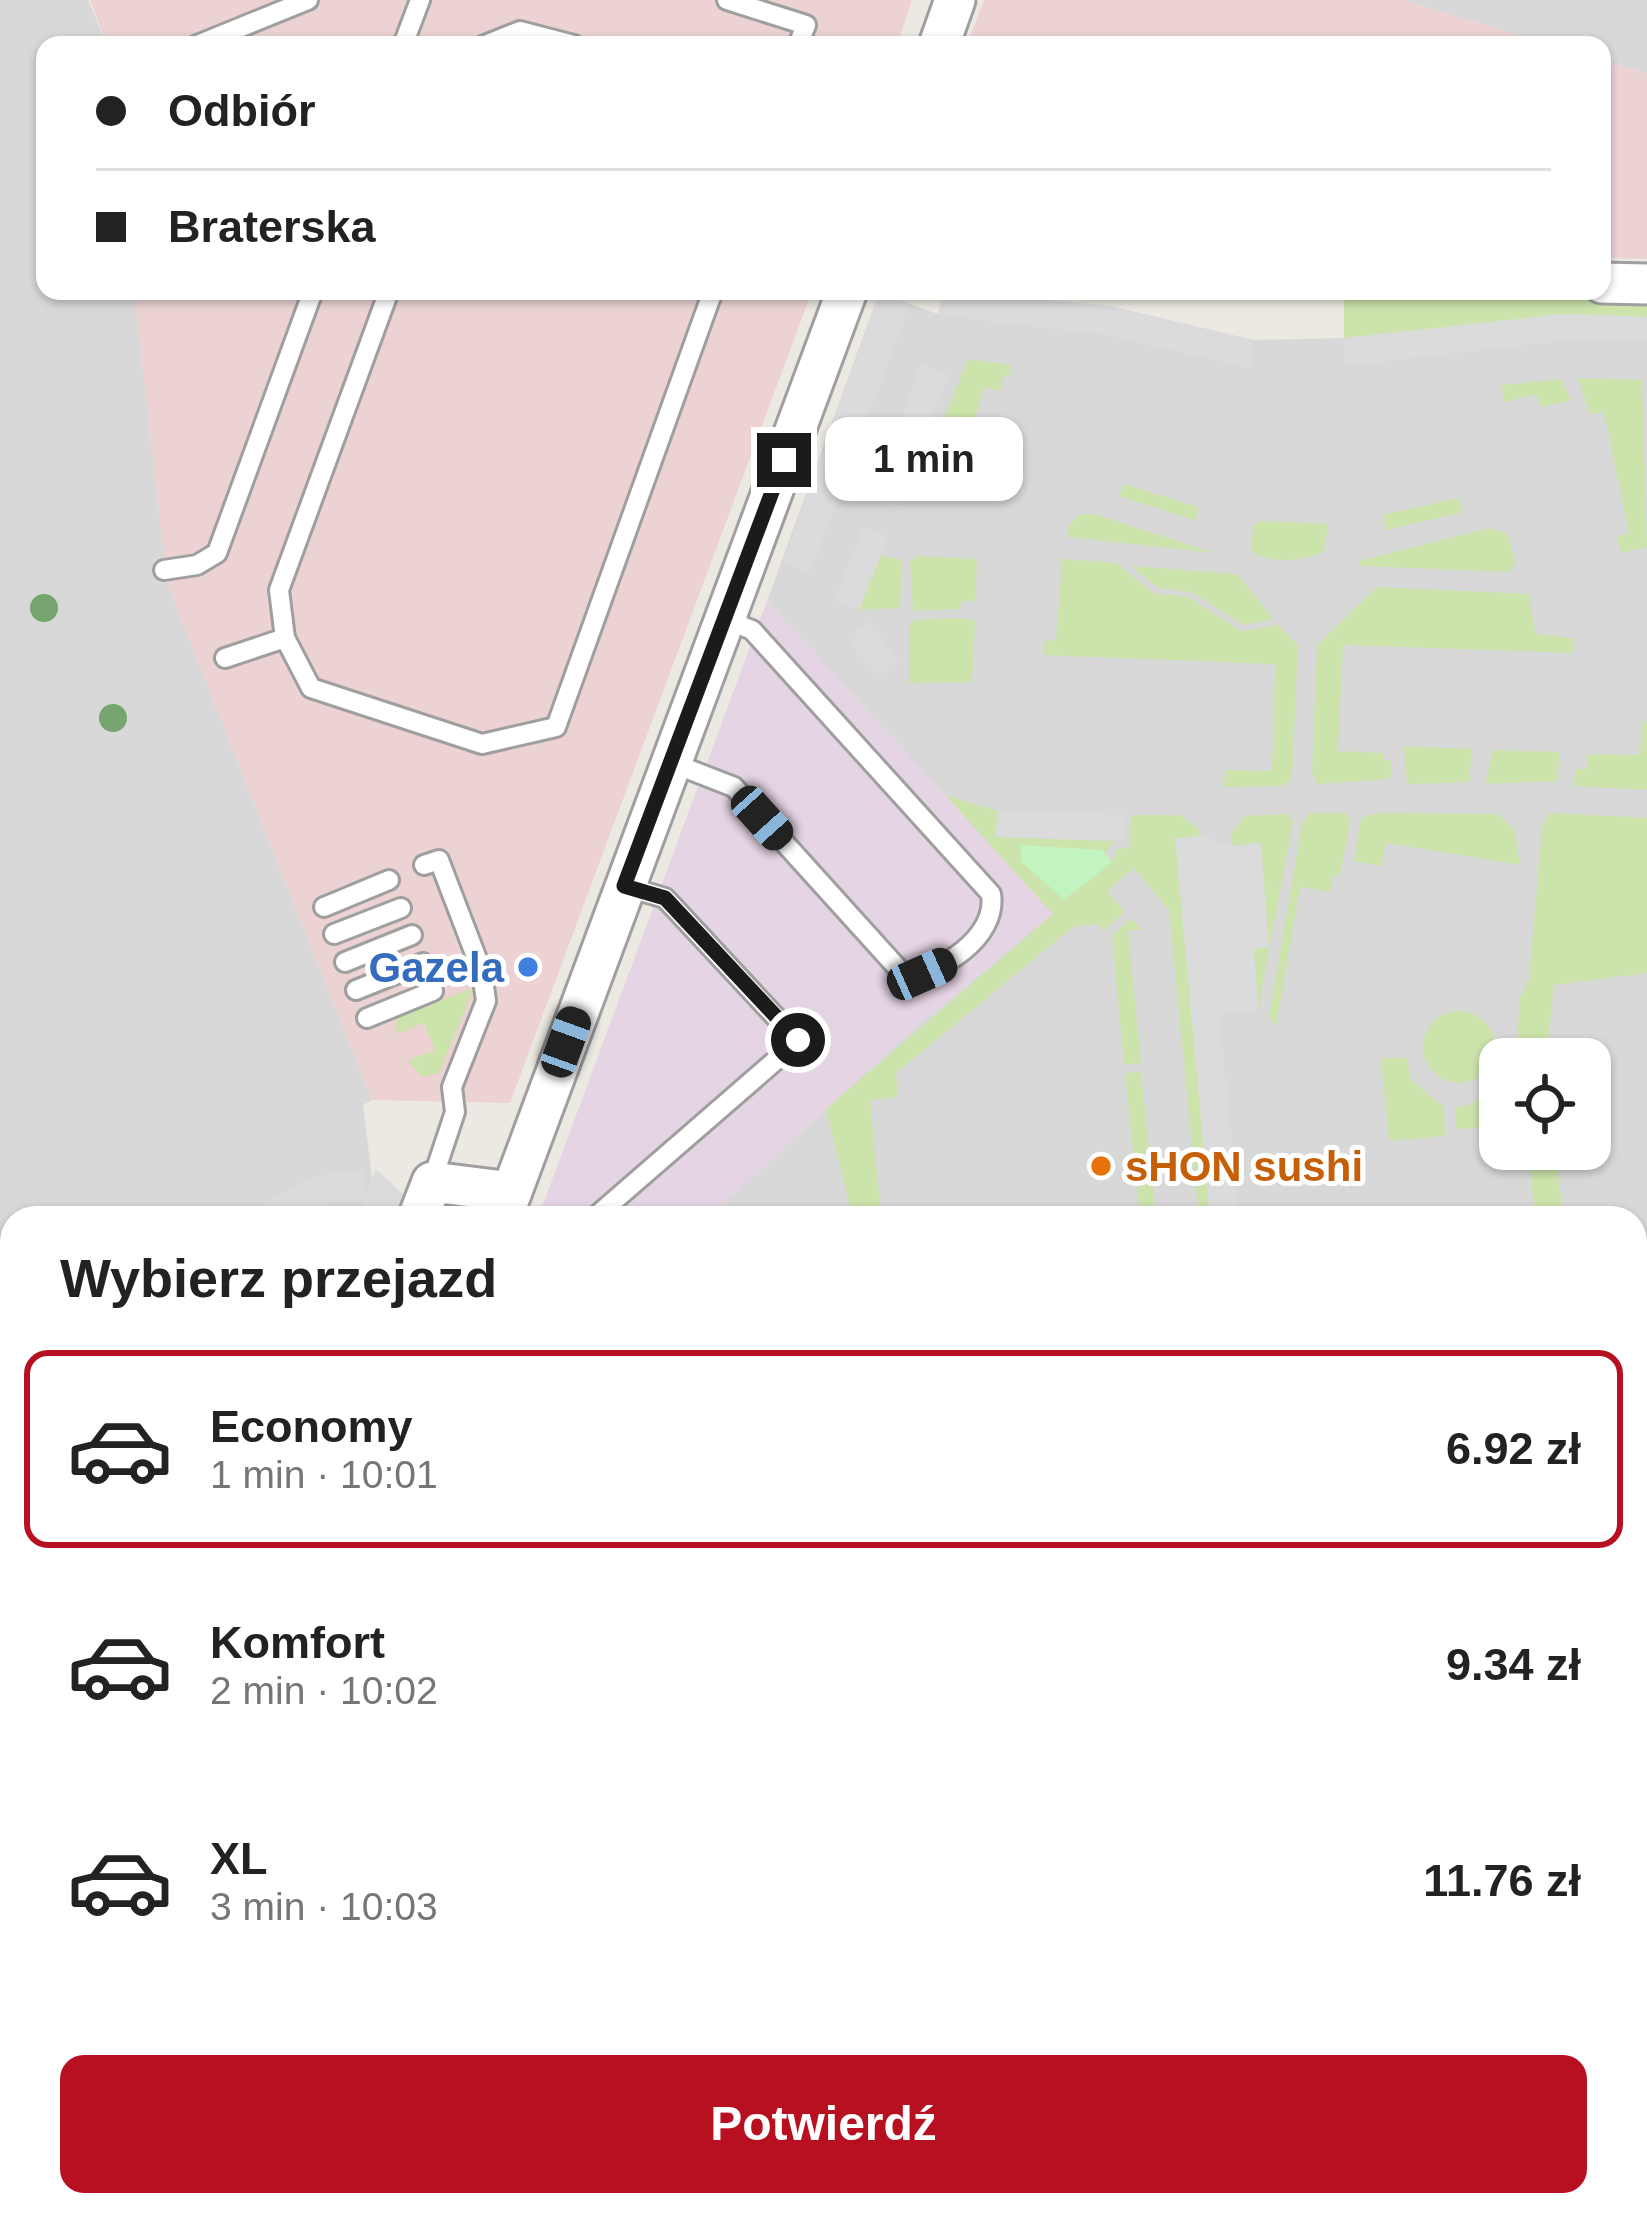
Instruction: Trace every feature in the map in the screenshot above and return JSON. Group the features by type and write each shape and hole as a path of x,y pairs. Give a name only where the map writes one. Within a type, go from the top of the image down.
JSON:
{"street":[{"path":"942,36 956,0"},
{"path":"1611,283 1647,284"},
{"path":"425,1200 507,1205 845,300"}],"lane":[{"path":"219,36 308,0"},
{"path":"406,36 420,0"},
{"path":"727,0 806,25 802,36"},
{"path":"508,36 520,31 539,36"},
{"path":"164,570 197,566 217,553 310,300"},
{"path":"386,300 279,590 285,638 311,688 482,744 556,727 710,300"},
{"path":"670,762 734,787 903,974 922,974 947,964 988,919 991,894 752,630 724,619"},
{"path":"225,658 285,638"},
{"path":"424,866 439,860 443,890 486,1001 452,1088 455,1112 425,1200"},
{"path":"324,907 389,880"},
{"path":"608,1206 798,1040 665,898 624,886"},
{"path":"334,934 400,908"},
{"path":"345,962 412,935"},
{"path":"356,990 423,963"},
{"path":"367,1018 434,992"}],"shaded area":[{"path":"0,0 88,0 103,36 36,36 36,300 135,300 167,583 372,1100 363,1105 376,1206 0,1206"},
{"path":"90,0 912,0 900,36 104,36"},
{"path":"984,0 1401,0 1521,36 970,36"},
{"path":"1401,0 1647,0 1647,74 1611,63 1611,36 1521,36"},
{"path":"1611,63 1647,74 1647,259 1611,258"},
{"path":"135,300 809,300 510,1103 372,1100 167,583"},
{"path":"876,300 899,300 938,314 941,300 1043,300 1110,306 1253,340 1344,338 1564,314 1647,317 1647,1206 721,1206 903,1038 1053,913 767,601"},
{"path":"876,300 910,304 810,573 782,563"},
{"path":"942,300 1043,300 1110,306 1253,340 1250,368 1105,335 939,315"},
{"path":"1564,314 1647,317 1647,342 1569,340 1346,366 1344,338"},
{"path":"921,364 948,374 898,509 871,499"},
{"path":"863,527 888,537 859,610 834,600"},
{"path":"767,601 1053,913 903,1038 721,1206 542,1206"},
{"path":"867,620 899,660 878,677 846,639"},
{"path":"997,811 1124,815 1123,841 996,837"},
{"path":"1201,836 1233,846 1261,843 1269,947 1254,949 1258,1009 1219,1014 1238,1206 1209,1206 1175,838"},
{"path":"376,1169 404,1195 400,1206 362,1206 364,1200 324,1206 262,1206 306,1180 363,1171 366,1196"}],"green space":[{"path":"1647,297 1647,317 1564,314 1344,338 1344,300"},
{"path":"968,359 1011,365 1010,376 1004,375 999,391 984,388 953,489 918,483"},
{"path":"1578,378 1642,380 1647,547 1621,553 1617,535 1629,534 1604,412 1590,414"},
{"path":"1561,379 1571,400 1541,407 1537,394 1504,402 1501,385"},
{"path":"1123,484 1198,507 1195,520 1119,496"},
{"path":"1459,498 1463,512 1386,530 1382,515"},
{"path":"1080,514 1098,515 1214,553 1068,537 1069,525"},
{"path":"1259,521 1328,524 1324,551 1287,560 1258,555 1251,551 1253,526"},
{"path":"1489,528 1507,533 1516,562 1510,572 1359,566 1359,561"},
{"path":"881,555 902,560 900,608 859,610"},
{"path":"916,556 977,559 975,601 961,601 960,609 913,611 910,562"},
{"path":"1062,559 1116,563 1153,593 1188,597 1241,631 1278,625 1298,645 1292,779 1281,786 1223,787 1226,770 1272,771 1275,664 1043,655 1044,641 1056,640"},
{"path":"1131,566 1237,574 1274,619 1244,625 1191,592 1158,588"},
{"path":"1377,587 1529,594 1535,634 1574,638 1573,653 1343,645 1338,751 1383,753 1383,760 1392,761 1390,779 1317,784 1312,773 1317,645"},
{"path":"914,620 975,621 972,682 909,683 909,626"},
{"path":"1642,720 1647,723 1647,790 1573,786 1576,769 1587,769 1588,754 1640,755"},
{"path":"1404,746 1472,749 1469,782 1407,784"},
{"path":"1493,750 1560,752 1557,781 1485,784"},
{"path":"945,795 997,811 997,837 1115,841 1105,853 1102,850 1112,861 1117,849 1129,848 1131,815 1180,815 1200,830 1201,836 1176,839 1209,1206 1198,1206 1169,910 1134,868 1107,891 1125,912 1103,931 1098,924 1073,927 896,1073 898,1097 870,1100 880,1206 850,1206 826,1109 1053,914"},
{"path":"1309,813 1345,813 1351,819 1340,875 1333,875 1330,892 1300,887 1276,1026 1269,1016 1302,824"},
{"path":"1373,813 1498,814 1514,829 1520,865 1386,843 1381,866 1354,861 1360,820"},
{"path":"1550,813 1647,818 1647,973 1554,985 1548,1038 1517,1038 1520,998 1529,979 1542,827"},
{"path":"1289,814 1293,823 1258,1009 1253,948 1269,947 1260,843 1233,846 1231,835 1245,816"},
{"path":"1020,845 1102,850 1112,862 1064,900 1022,862"},
{"path":"1131,919 1142,929 1128,931 1141,1063 1124,1064 1112,935"},
{"path":"474,988 439,1073 423,1077 407,1061 435,1050 424,1023 396,1034 397,1016"},
{"path":"1445,1014 1473,1014 1493,1038 1479,1038 1479,1076 1473,1080 1445,1080 1426,1061 1426,1033"},
{"path":"1381,1058 1407,1058 1411,1080 1444,1107 1445,1136 1389,1141"},
{"path":"1141,1072 1155,1206 1139,1206 1125,1073"},
{"path":"1479,1098 1479,1127 1456,1129 1455,1107"},
{"path":"1530,1170 1557,1170 1562,1206 1534,1206"}],"place":[{"name":"Gazela","path":"528,967"},
{"name":"sHON sushi","path":"1101,1166"}],"route":[{"path":"784,460 624,886 665,898 798,1040"}]}
